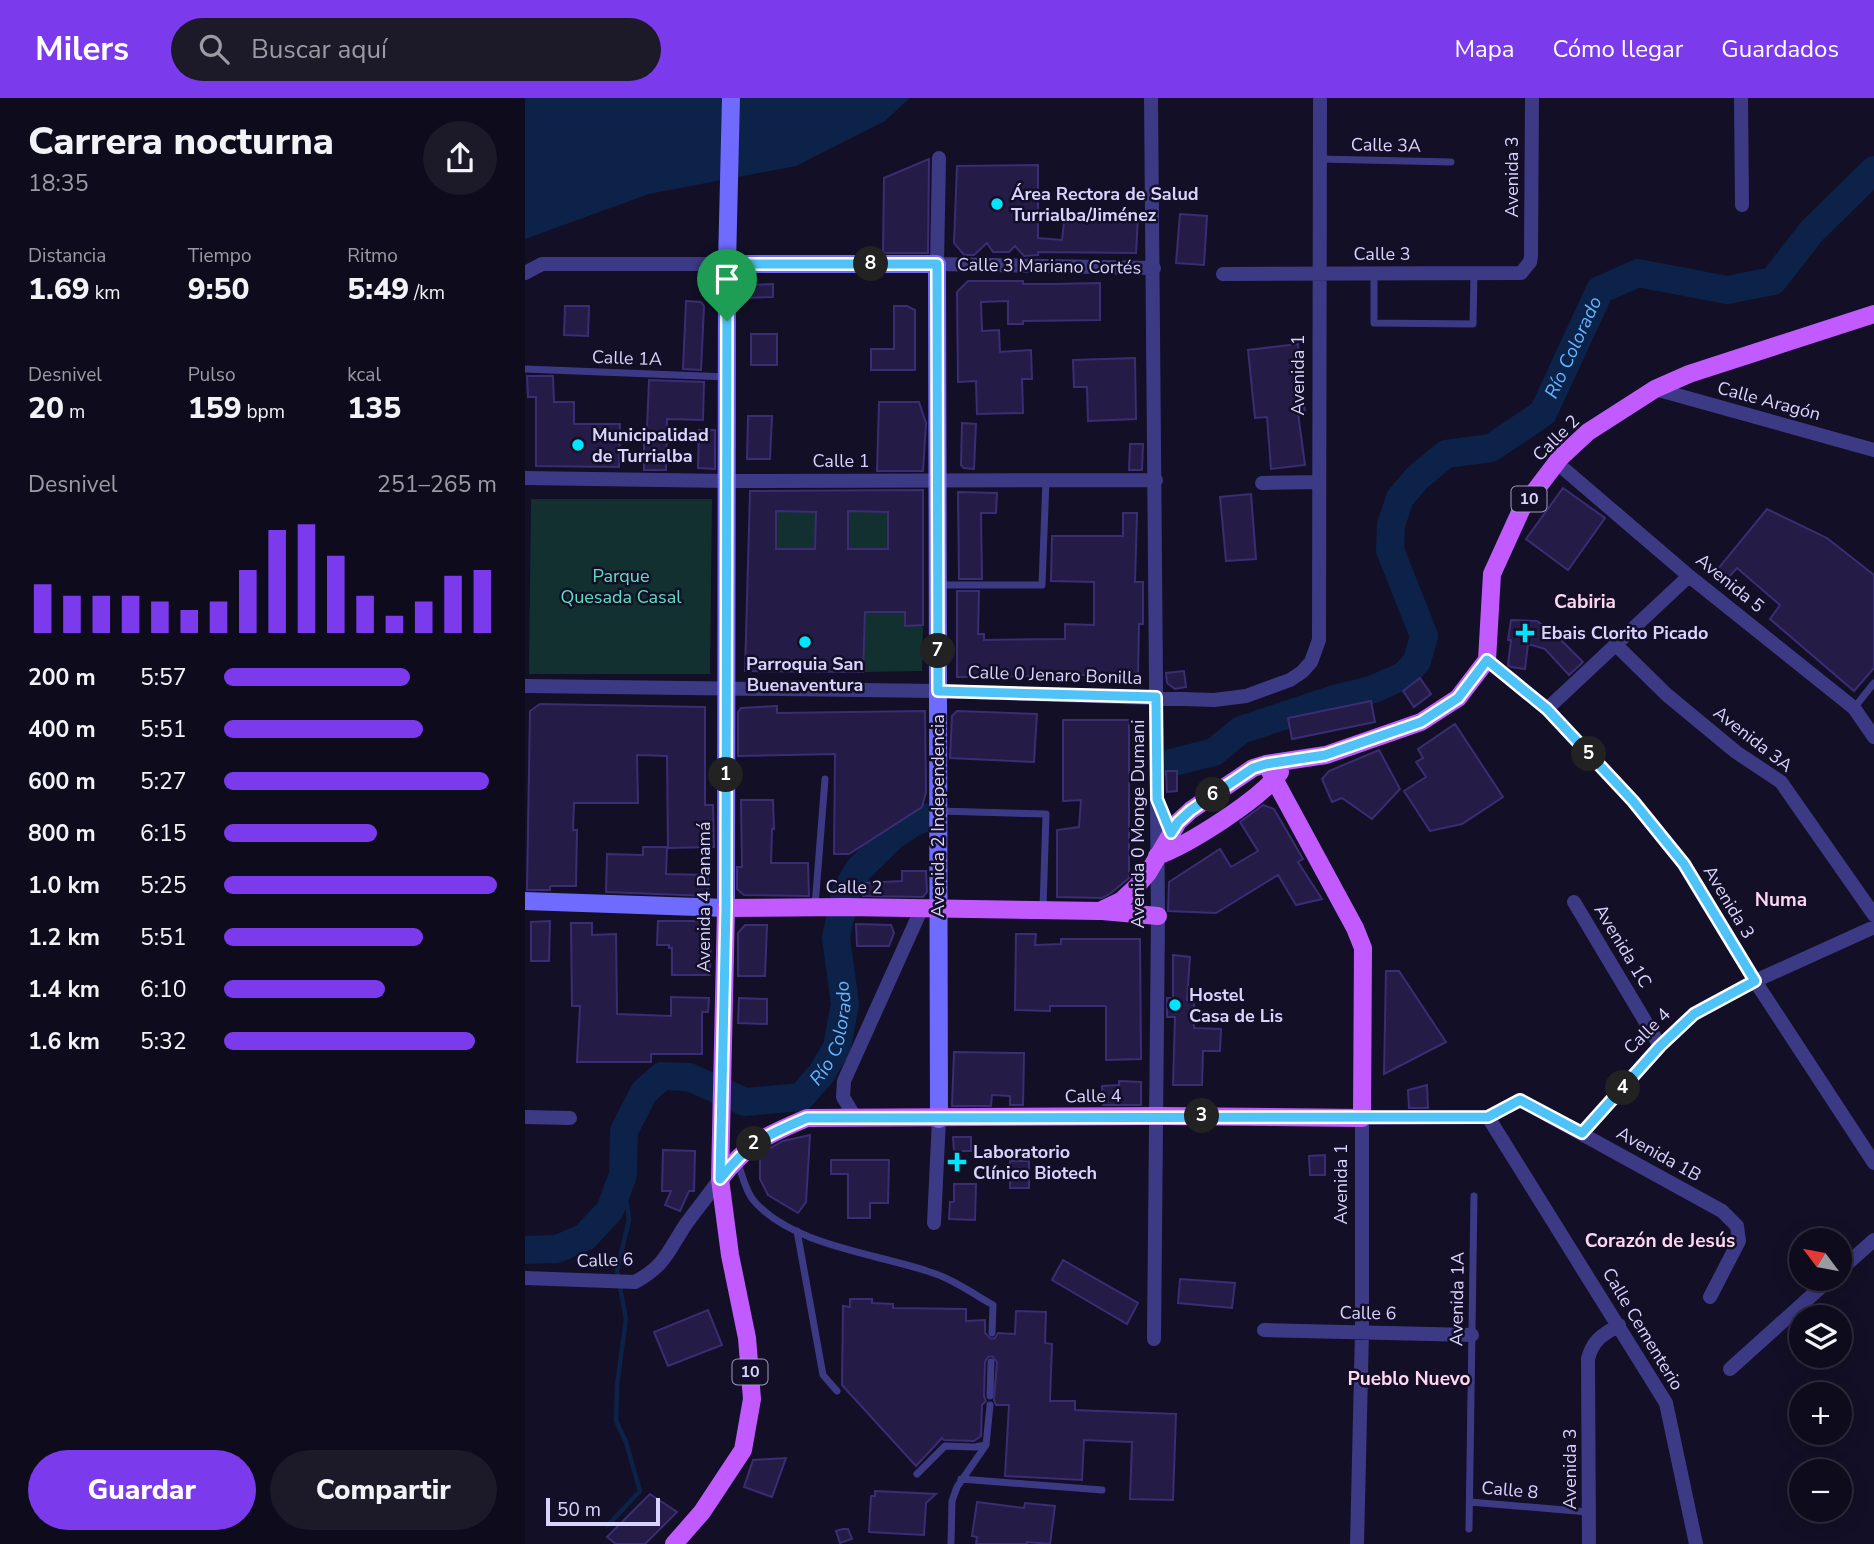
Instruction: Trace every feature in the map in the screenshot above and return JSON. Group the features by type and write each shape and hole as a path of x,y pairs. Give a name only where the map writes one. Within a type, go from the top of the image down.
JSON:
{"main road":[{"name":"Calle 2","path":"1487,660 1492,574 1522,508 1557,463 1588,432 1655,389 1689,374 1874,314"},
{"path":"1157,856 1208,830 1270,772 1288,761 1325,755 1421,722 1458,698 1487,660"},
{"path":"1100,911 1121,901 1136,887 1178,822 1191,810 1253,768 1270,772"},
{"name":"Avenida 1","path":"1270,772 1355,928 1363,948 1362,1118"},
{"name":"Calle 2","path":"726,908 1043,909 1158,916"},
{"name":"Avenida 4 Panamá","path":"674,1544 702,1512 743,1450 752,1399 747,1338 730,1255 720,1179 726,908"},
{"name":"Calle 4","path":"720,1179 736,1158 760,1139 807,1118 1362,1118"}],"street":[{"name":"Avenida 4 Panamá","path":"726,908 727,264 731,98"},
{"name":"Avenida 0 Monge Dumani","path":"1151,98 1158,916 1154,1339"},
{"name":"Avenida 1","path":"1316,652 1321,618 1318,482 1320,98"},
{"name":"Avenida 3","path":"1531,256 1532,98"},
{"path":"1741,98 1742,205"},
{"name":"Avenida 2 Independencia","path":"935,1223 939,1119 930,909 938,811 939,158"},
{"name":"Calle 3","path":"1223,274 1521,273 1530,262 1531,256"},
{"name":"Calle 3 Mariano Cortés","path":"525,272 542,264 937,264 1154,268"},
{"name":"Calle Aragón","path":"1655,389 1874,450"},
{"name":"Avenida 5","path":"1557,463 1689,576 1854,708 1874,737"},
{"name":"Calle 1","path":"525,478 727,481 1156,480"},
{"path":"1262,483 1318,482"},
{"path":"1547,709 1689,576"},
{"name":"Avenida 3A","path":"1615,644 1667,695 1736,752 1781,782 1874,915"},
{"name":"Calle 0 Jenaro Bonilla","path":"525,686 938,691 1214,700 1246,696 1290,680 1302,672 1316,652"},
{"name":"Avenida 3","path":"1487,660 1547,709 1633,801 1684,864 1755,981 1874,1163"},
{"path":"1157,799 1171,833"},
{"name":"Calle 2","path":"525,901 726,908"},
{"name":"Avenida 1C","path":"1574,902 1660,1046"},
{"path":"856,1119 843,1097 845,1081 930,909"},
{"name":"Calle 4","path":"1582,1133 1660,1046 1694,1014 1755,981 1874,928"},
{"name":"Avenida 1B","path":"1488,1117 1520,1100 1722,1211 1737,1226 1739,1241 1710,1297"},
{"name":"Calle 4","path":"1362,1118 1488,1117"},
{"name":"Calle Cementerio","path":"1488,1117 1667,1403 1696,1544"},
{"path":"525,1118 570,1118"},
{"name":"Avenida 1","path":"1357,1544 1362,1331 1362,1118"},
{"name":"Calle 6","path":"525,1278 635,1282 651,1273 666,1259 685,1226 720,1179"},
{"path":"1852,1259 1874,1240"},
{"path":"1730,1369 1816,1292"},
{"name":"Avenida 3","path":"1589,1544 1588,1359 1591,1346 1619,1325"},
{"name":"Calle 6","path":"1264,1330 1472,1335"}],"lane":[{"name":"Calle 3A","path":"1319,159 1451,162"},
{"path":"1374,273 1374,323 1473,324 1474,274"},
{"name":"Calle 1A","path":"525,369 727,377"},
{"path":"938,585 1042,586 1046,480"},
{"path":"1854,708 1874,683"},
{"path":"818,907 825,779"},
{"path":"938,811 1046,814 1043,909"},
{"path":"736,1158 752,1199 773,1217 797,1231 948,1279 993,1306 992,1333"},
{"name":"Avenida 1A","path":"1469,1529 1474,1196"},
{"path":"797,1231 823,1375 837,1391"},
{"path":"951,1544 952,1502 961,1479 986,1445 991,1362"},
{"path":"917,1474 944,1446 986,1445"},
{"path":"961,1479 1102,1490"},
{"name":"Calle 8","path":"1470,1502 1589,1512"}],"green space":[{"name":"Parque Quesada Casal","path":"531,499 712,499 710,674 529,674"},
{"path":"776,511 816,512 815,549 776,549"},
{"path":"848,511 888,512 888,549 848,549"},
{"path":"865,612 905,612 906,626 923,625 922,671 863,672"}],"water":[{"path":"525,98 910,98 885,121 796,166 649,194 525,239"}],"building":[{"path":"929,159 928,253 883,253 884,178"},
{"name":"Área Rectora de Salud Turrialba/Jiménez","path":"1038,165 1038,238 1062,240 1064,222 1068,223 1068,216 1138,217 1136,253 1038,252 1038,255 1024,256 1015,246 1009,252 993,252 987,243 974,255 964,255 954,243 957,166"},
{"path":"1180,214 1207,216 1204,265 1176,263"},
{"path":"968,281 1023,281 1023,284 1100,283 1100,320 1023,321 1023,324 1008,324 1008,301 981,302 982,331 999,330 1000,352 1031,350 1032,379 1022,379 1023,413 977,414 976,381 958,382 957,292"},
{"path":"773,284 773,297 743,298 743,287"},
{"path":"686,301 701,302 704,306 701,370 683,369"},
{"path":"565,306 589,306 588,336 564,335"},
{"path":"894,306 907,306 915,310 915,370 871,370 871,349 894,349"},
{"path":"751,334 777,334 777,365 751,365"},
{"path":"1298,344 1305,413 1298,413 1305,465 1271,469 1267,417 1255,418 1248,350"},
{"path":"1135,358 1136,419 1088,421 1087,387 1074,387 1073,360"},
{"name":"Municipalidad de Turrialba","path":"527,376 553,376 554,402 574,402 574,424 620,424 619,467 536,466 536,397 528,397"},
{"path":"649,380 704,382 703,420 667,419 666,470 644,470 644,429 647,429"},
{"path":"879,402 919,402 926,423 923,471 877,471"},
{"path":"748,416 772,416 770,459 747,459"},
{"path":"962,423 976,424 974,469 961,465"},
{"path":"699,430 715,430 715,469 698,468"},
{"path":"1130,444 1143,444 1142,470 1129,470"},
{"path":"1563,488 1605,518 1568,570 1526,539"},
{"path":"923,490 923,625 905,626 905,612 865,612 863,672 745,671 750,491","holes":["776,511 816,512 815,549 776,549","848,511 888,512 888,549 848,549"]},
{"path":"958,492 997,493 996,513 981,513 982,579 959,579"},
{"path":"1251,494 1256,559 1226,561 1220,497"},
{"path":"1767,509 1827,538 1874,575 1874,668 1854,691 1770,619 1780,605 1737,568 1728,578 1717,570"},
{"path":"1123,513 1137,513 1135,582 1143,582 1143,624 1139,624 1138,675 1083,675 1030,680 1029,676 957,677 957,591 979,591 978,634 984,634 984,640 1065,639 1065,624 1094,625 1094,582 1051,581 1052,536 1123,536"},
{"path":"1511,620 1537,621 1583,662 1569,675 1545,649 1528,644 1525,669 1511,667 1508,665 1511,640 1508,640"},
{"path":"1184,671 1186,687 1175,689 1167,683 1166,673"},
{"path":"1420,678 1431,694 1414,707 1403,691"},
{"path":"1371,701 1375,722 1292,739 1288,718"},
{"path":"540,704 705,707 705,805 713,805 714,847 668,848 667,756 637,755 638,803 574,803 573,830 577,830 576,886 550,886 550,890 527,890 530,711"},
{"path":"777,706 777,713 925,711 926,792 922,807 849,854 834,854 835,754 738,756 738,712 741,708"},
{"path":"957,711 1037,714 1034,762 950,758 952,716"},
{"path":"1063,720 1129,720 1129,878 1102,898 1057,897 1057,830 1079,827 1081,800 1063,801"},
{"path":"1455,724 1503,797 1462,824 1430,831 1404,791 1426,777 1416,762 1423,758 1418,749"},
{"path":"1379,750 1400,789 1372,819 1342,798 1332,802 1322,779 1329,771"},
{"path":"1166,771 1177,771 1177,791 1167,792"},
{"path":"741,800 773,800 771,863 808,863 809,896 744,895 737,889 737,867 742,867"},
{"path":"1263,805 1274,809 1303,859 1298,862 1322,899 1296,905 1278,875 1216,913 1168,911 1169,882 1220,849 1231,867 1258,851 1240,822"},
{"path":"643,847 667,847 666,874 708,875 708,896 606,892 607,854 643,855"},
{"path":"902,871 926,871 927,892 923,897 863,896 863,883 902,881"},
{"path":"550,921 549,961 531,961 531,922"},
{"path":"658,921 707,921 711,926 710,975 672,975 672,948 669,948 669,945 657,945"},
{"path":"571,923 592,923 592,935 616,934 617,1014 671,1016 671,997 709,998 708,1012 702,1012 702,1054 651,1054 651,1062 577,1062 580,1006 572,1006"},
{"path":"856,924 891,925 894,933 889,946 857,946"},
{"path":"745,925 767,925 765,976 738,976 738,933"},
{"path":"1016,934 1036,934 1035,945 1061,944 1061,939 1140,939 1141,1059 1106,1060 1106,1006 1050,1006 1050,1011 1015,1010"},
{"path":"1173,955 1190,957 1187,1000 1194,1000 1194,1028 1221,1029 1220,1051 1203,1051 1202,1085 1173,1085 1175,1017 1167,1017 1167,998 1173,998"},
{"path":"1386,971 1399,971 1446,1042 1384,1074"},
{"path":"739,998 767,999 767,1024 738,1023"},
{"path":"954,1052 1024,1053 1023,1105 1010,1105 1010,1096 992,1095 991,1106 952,1106"},
{"path":"1119,1081 1141,1082 1141,1105 1103,1105 1102,1086 1119,1085"},
{"path":"1427,1085 1428,1108 1409,1108 1408,1090"},
{"path":"810,1135 806,1202 798,1213 768,1195 760,1179 760,1154 783,1141"},
{"path":"953,1137 971,1137 971,1151 954,1151"},
{"path":"663,1150 695,1151 694,1191 689,1191 680,1211 665,1205 671,1191 662,1191"},
{"path":"1325,1155 1325,1175 1310,1175 1309,1156"},
{"path":"831,1160 889,1160 888,1203 870,1203 870,1218 848,1218 848,1174 831,1174"},
{"path":"1010,1161 1029,1161 1029,1188 1010,1188"},
{"path":"954,1184 976,1184 975,1220 949,1219 950,1202 954,1202"},
{"path":"1063,1260 1138,1303 1127,1324 1052,1280"},
{"path":"1180,1279 1235,1283 1232,1308 1178,1303"},
{"path":"850,1299 872,1299 872,1303 893,1304 893,1308 966,1309 966,1321 985,1320 985,1333 991,1339 998,1333 1015,1334 1016,1311 1046,1312 1045,1343 1052,1344 1050,1401 1075,1401 1075,1410 1176,1414 1173,1500 1130,1499 1132,1442 1084,1440 1082,1480 1005,1476 1009,1405 996,1405 994,1400 997,1362 992,1356 985,1362 986,1401 982,1405 981,1436 974,1441 942,1438 916,1466 842,1385 843,1306 850,1307"},
{"path":"708,1310 722,1345 668,1366 654,1332"},
{"path":"786,1458 772,1497 744,1487 753,1460"},
{"path":"875,1491 936,1494 926,1503 924,1535 869,1532 871,1496 875,1496"},
{"path":"650,1494 677,1512 645,1544 616,1544 607,1537"},
{"path":"977,1502 1024,1508 1025,1503 1055,1506 1050,1544 976,1544 977,1537 972,1536"},
{"path":"848,1529 852,1539 840,1543 836,1531"}],"waterway":[{"name":"Río Colorado","path":"1170,763 1214,752 1241,730 1334,699 1374,689 1405,675 1417,661 1424,636 1390,550 1391,525 1400,498 1417,478 1446,454 1491,448 1543,413 1600,290 1638,273 1727,290 1773,281 1811,232 1874,170"},
{"name":"Río Colorado","path":"525,1250 557,1249 585,1237 610,1210 623,1175 624,1131 644,1092 662,1076 689,1077 745,1102 801,1097 822,1073 837,1047 845,1004 836,938 846,891 859,869 894,835 914,822 928,817"},
{"path":"608,1525 640,1491 626,1442 616,1421 617,1385 626,1319 617,1271 629,1220 623,1175"}],"place":[{"name":"Área Rectora de Salud Turrialba/Jiménez","path":"997,204"},
{"name":"Municipalidad de Turrialba","path":"578,445"},
{"name":"Ebais Clorito Picado","path":"1525,633"},
{"name":"Parroquia San Buenaventura","path":"805,642"},
{"name":"Hostel Casa de Lis","path":"1175,1005"},
{"name":"Laboratorio Clínico Biotech","path":"957,1162"}],"district":[{"name":"Cabiria","path":"1585,602"},
{"name":"Numa","path":"1781,900"},
{"name":"Corazón de Jesús","path":"1660,1241"},
{"name":"Pueblo Nuevo","path":"1409,1379"}],"route":[{"path":"727,264 937,264 938,691 1156,697 1157,799 1171,833 1191,810 1253,768 1325,755 1421,722 1458,698 1487,660 1547,709 1633,801 1684,864 1755,981 1694,1014 1660,1046 1582,1133 1520,1100 1488,1117 807,1118 760,1139 736,1158 720,1179 726,908 727,321 727,264"}]}
